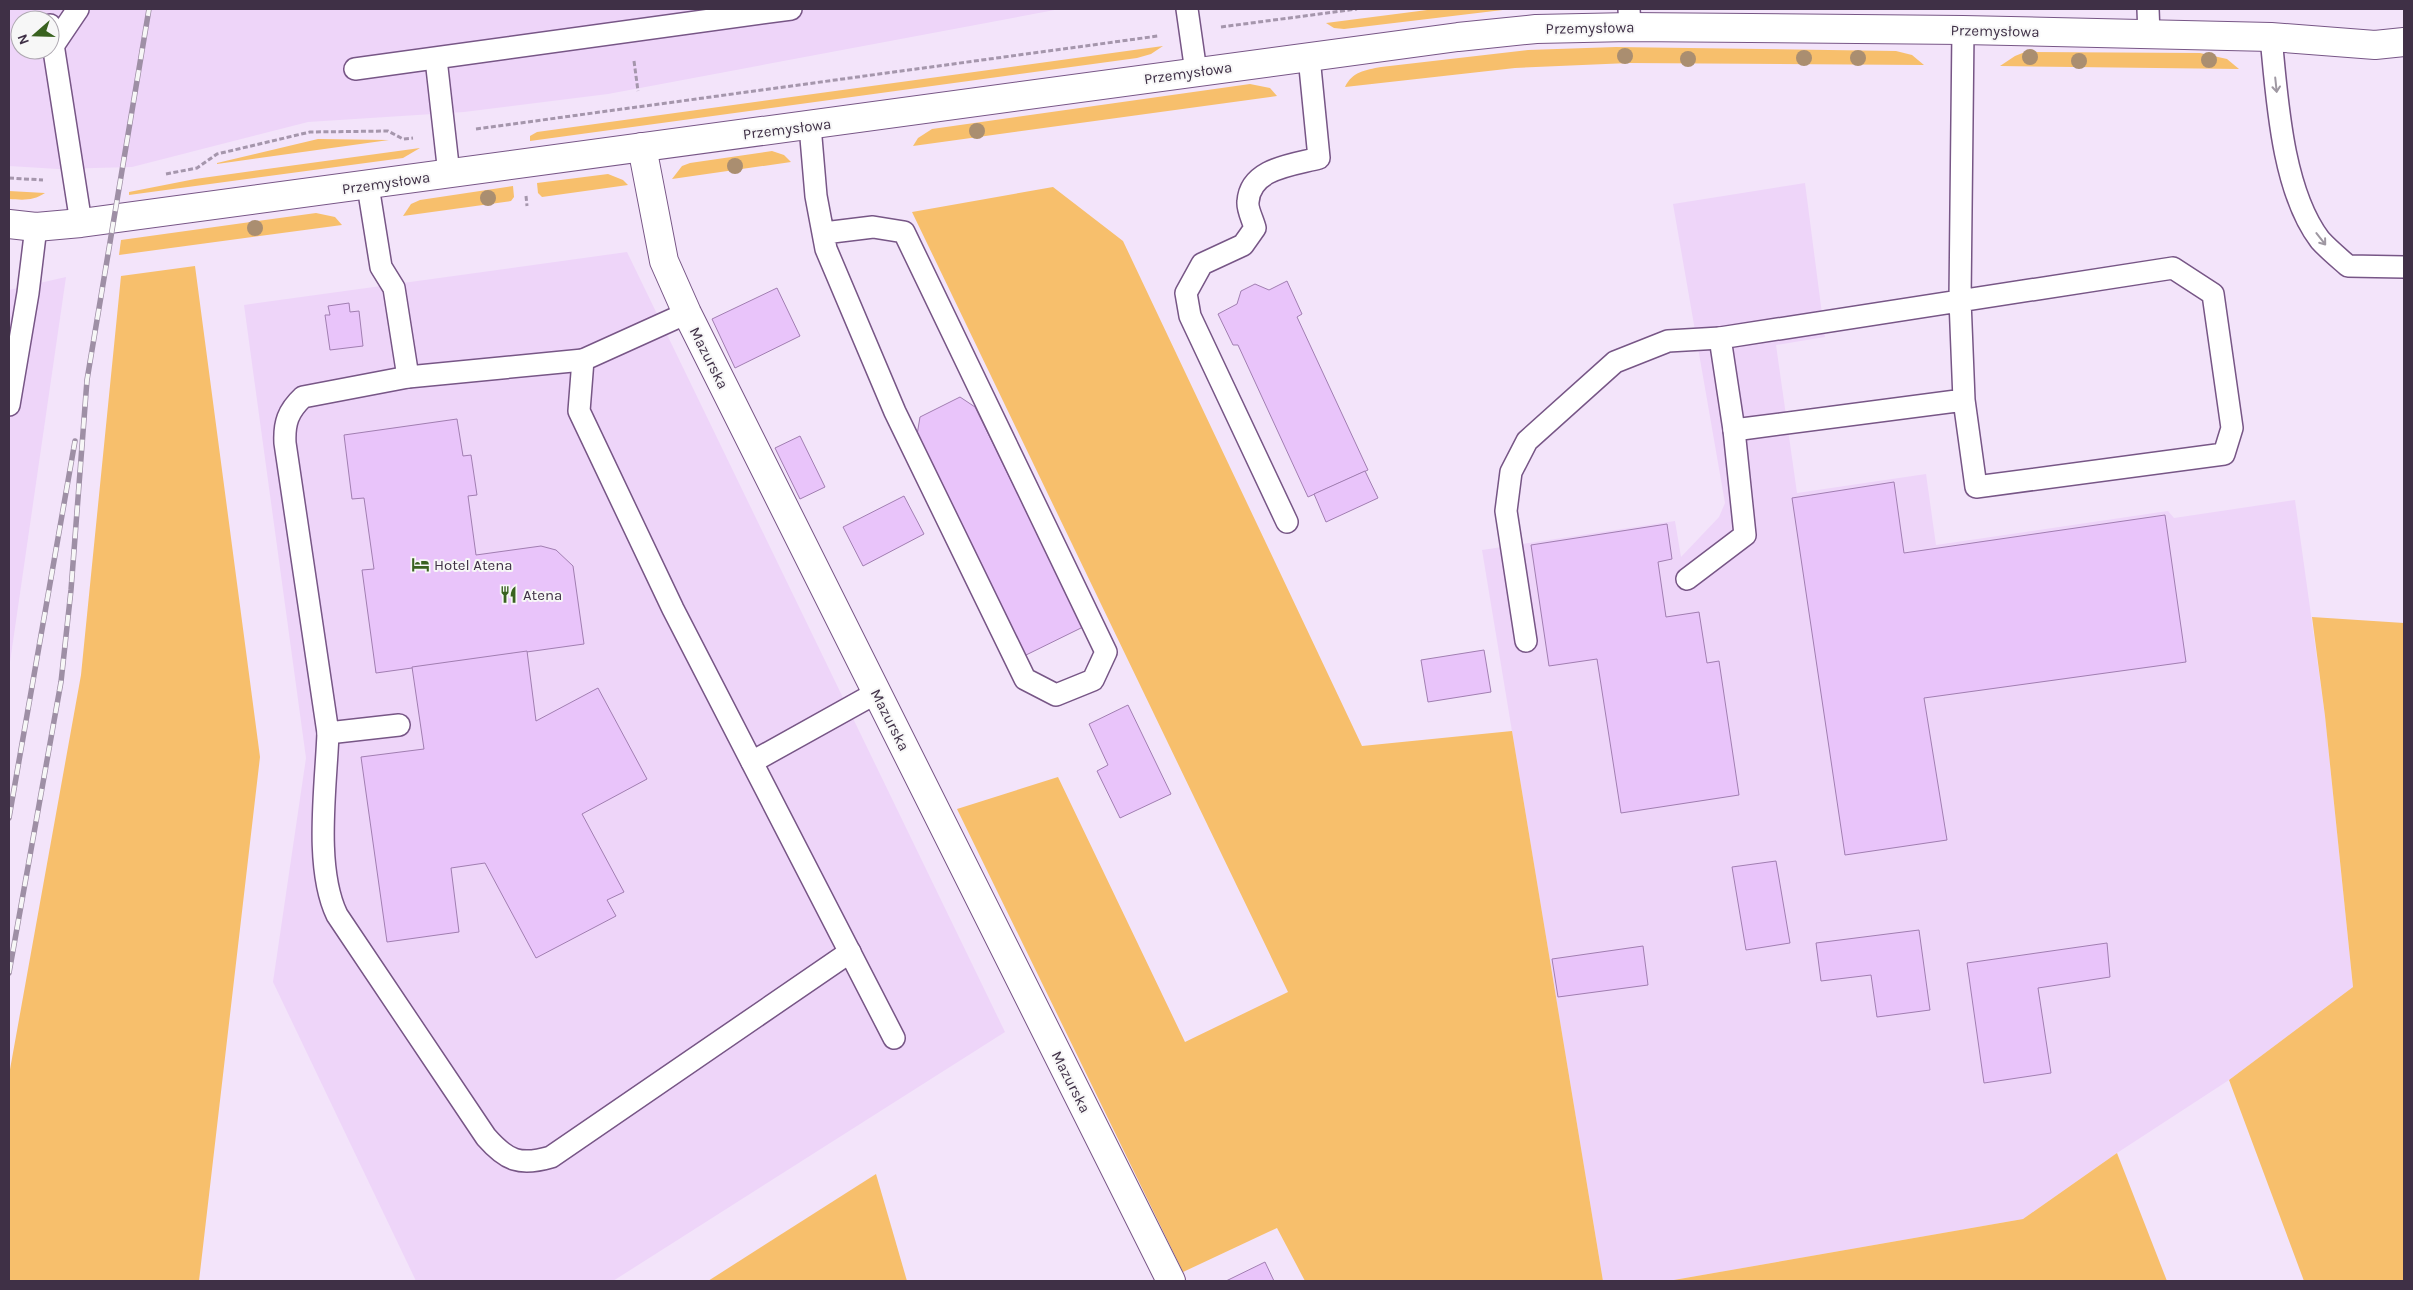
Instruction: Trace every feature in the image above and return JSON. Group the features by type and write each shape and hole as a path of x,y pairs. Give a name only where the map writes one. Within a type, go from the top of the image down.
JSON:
{"street":[{"name":"Przemysłowa","path":"9,224 36,227 81,223 368,186 642,147 810,126 1458,37 1629,18 1963,30 2148,22 2270,36 2375,45 2404,42"},
{"name":"Przemysłowa","path":"2375,45 2404,54"},
{"name":"Mazurska","path":"642,147 664,261 687,313 1171,1281"},
{"path":"9,233 36,227"}],"lane":[{"path":"60,36 78,9"},
{"path":"355,70 791,9"},
{"path":"1187,9 1196,72"},
{"path":"1526,640 1506,511 1510,472 1527,441 1615,362 1668,340 1720,338 1960,300 2173,268 2213,294 2232,428 2224,454 1976,487 1964,400 1960,300 1963,30"},
{"path":"2270,36 2280,124 2300,205 2321,240 2348,266 2404,267"},
{"path":"1287,522 1190,316 1186,294 1202,264 1243,245 1255,228 1247,202 1254,182 1273,170 1319,158 1309,57"},
{"path":"436,59 449,174"},
{"path":"55,60 81,223"},
{"path":"810,126 816,196 826,248 895,412 1025,679 1056,695 1093,680 1106,652 904,232 873,226 824,233"},
{"path":"368,186 381,267 394,288 408,377"},
{"path":"9,405 28,293 36,227"},
{"path":"687,313 583,360 408,377 303,397 292,408 284,424 285,443 328,733 325,882 330,901 337,916 486,1137 501,1153 517,1161 535,1162 551,1157 850,952"},
{"path":"1686,579 1745,535 1734,430 1720,338"},
{"path":"583,360 579,411 673,609 894,1038"},
{"path":"1734,430 1964,400"},
{"path":"752,762 876,693"},
{"path":"328,733 399,725"}],"path":[{"path":"1220,28 1357,9"},
{"path":"197,168 217,154 315,132 388,131 403,139 1161,36"},
{"path":"633,53 638,91"},
{"path":"9,178 46,180"}],"shaded area":[{"path":"9,9 1060,9 608,94 464,112 308,122 132,167 58,169 9,166"},
{"path":"1435,9 1511,9 1344,29 1334,28 1326,23"},
{"path":"1163,46 1151,54 1137,58 530,141 530,136 537,132"},
{"path":"1616,47 1896,51 1912,55 1924,65 1629,63 1515,68 1345,87 1355,75 1381,67 1528,50"},
{"path":"2025,52 2200,53 2227,59 2239,69 2000,66"},
{"path":"1250,84 1270,88 1277,96 913,146 918,138 932,129"},
{"path":"318,139 389,140 217,164 217,163"},
{"path":"420,148 403,158 129,195 129,192 195,179"},
{"path":"772,151 784,155 791,162 672,179 682,166 690,163"},
{"path":"608,174 623,180 628,185 542,197 538,193 537,183"},
{"path":"1805,183 1825,337 1776,345 1797,493 1926,474 1936,545 2168,511 2174,518 2295,500 2325,716 2353,987 2229,1080 2117,1153 2023,1219 1668,1281 1603,1281 1482,550 1675,521 1681,557 1719,517 1725,503 1673,204"},
{"path":"513,186 514,197 511,201 403,216 411,204 420,200"},
{"path":"1053,187 1123,241 1362,746 1512,731 1603,1281 1305,1281 1277,1228 1183,1272 957,809 1058,777 1185,1042 1288,992 912,212"},
{"path":"9,191 45,193 32,199 23,200 9,199"},
{"path":"316,213 335,217 342,225 119,255 121,240"},
{"path":"627,252 1005,1032 613,1281 416,1281 273,982 306,758 244,305"},
{"path":"195,266 260,757 199,1281 9,1281 9,1075 81,675 121,276"},
{"path":"66,277 9,669 9,290"},
{"path":"2312,617 2404,623 2404,1281 2304,1281 2229,1080 2353,987 2325,716"},
{"path":"2117,1153 2167,1281 1668,1281 2023,1219"},
{"path":"876,1174 907,1281 708,1281"}],"building":[{"path":"1287,281 1302,314 1297,317 1368,470 1308,497 1238,345 1233,345 1218,314 1237,304 1241,291 1255,284 1269,290"},
{"path":"777,288 800,336 735,368 712,319"},
{"path":"349,303 350,312 359,311 363,346 330,350 325,315 330,315 328,306"},
{"path":"960,397 975,407 1083,627 1024,656 917,435 920,417"},
{"path":"457,419 463,456 471,455 477,495 468,496 476,555 541,546 556,550 573,566 584,644 376,673 362,570 374,569 364,498 352,499 344,435"},
{"path":"800,436 825,487 800,499 775,448"},
{"path":"1365,471 1378,498 1326,522 1314,494"},
{"path":"1894,482 1904,553 2165,515 2186,662 1924,698 1947,840 1845,855 1792,498"},
{"path":"904,496 924,534 863,566 843,527"},
{"path":"1667,524 1672,559 1658,562 1666,617 1699,612 1707,663 1719,661 1739,795 1621,813 1597,659 1549,666 1531,545"},
{"path":"1484,650 1491,692 1428,702 1421,660"},
{"path":"527,651 536,721 598,688 647,779 582,814 624,892 607,900 616,916 536,958 485,863 451,868 459,932 387,942 361,757 424,749 412,667"},
{"path":"1128,705 1171,794 1120,818 1097,771 1108,765 1089,724"},
{"path":"1776,861 1790,943 1746,950 1732,867"},
{"path":"1919,930 1930,1010 1877,1017 1871,975 1821,981 1816,943"},
{"path":"2107,943 2110,977 2038,988 2051,1073 1984,1083 1967,963"},
{"path":"1643,946 1648,985 1558,997 1552,959"},
{"path":"1265,1262 1274,1281 1226,1281"}],"railway":[{"path":"9,973 61,682 71,590 87,380 149,9"},
{"path":"9,818 75,441"}],"place":[{"name":"Hotel Atena","path":"420,565"},
{"name":"Atena","path":"509,595"}]}
